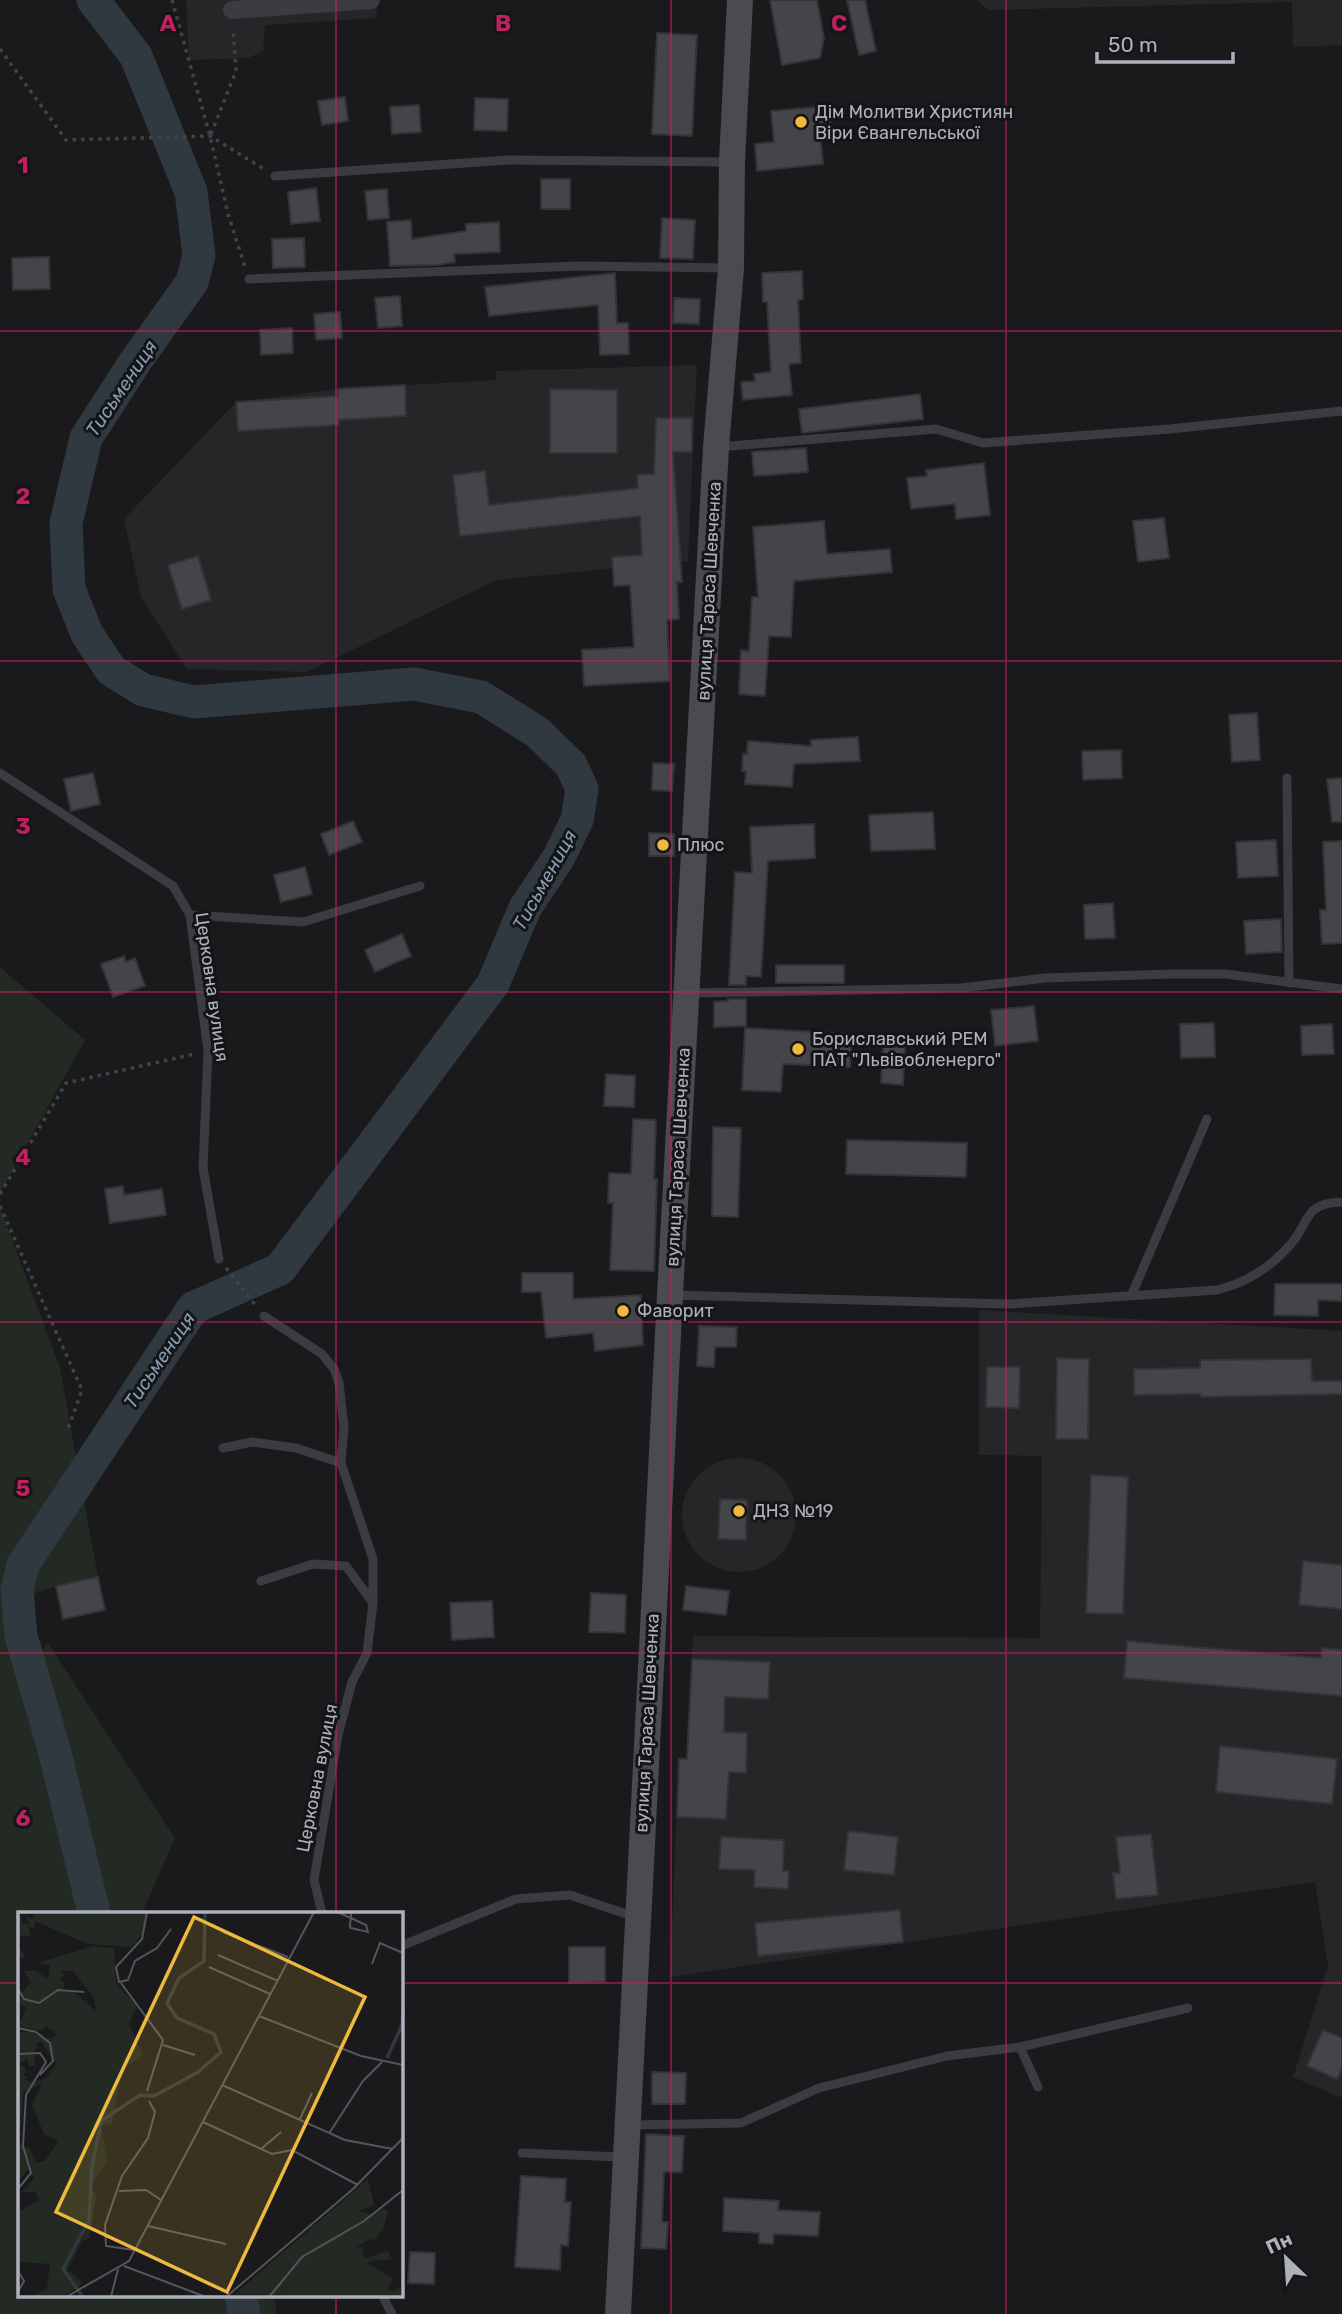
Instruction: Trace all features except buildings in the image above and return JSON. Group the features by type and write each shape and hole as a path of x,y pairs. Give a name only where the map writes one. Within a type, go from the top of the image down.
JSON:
{"main road":[{"name":"вулиця Тараса Шевченка","path":"618,2314 716,447 731,268 732,162 740,0"}],"street":[{"path":"232,10 371,0"}],"lane":[{"path":"275,176 509,160 732,162"},
{"path":"249,279 580,266 731,268"},
{"path":"716,447 936,429 983,443 1170,429 1342,411"},
{"name":"Церковна вулиця","path":"0,773 173,886 190,915 208,1051 203,1168 219,1259"},
{"path":"1287,778 1289,983"},
{"path":"190,915 303,922 420,886"},
{"path":"688,993 961,988 1045,978 1226,974 1342,989"},
{"path":"1132,1294 1207,1119"},
{"path":"670,1295 1009,1304 1217,1290 1235,1285 1267,1266 1292,1243 1304,1220 1314,1209 1331,1202 1342,1202"},
{"name":"Церковна вулиця","path":"264,1316 322,1354 334,1369 339,1383 344,1427 341,1463 373,1559 373,1603 367,1653 352,1682 338,1735 314,1880 322,1912"},
{"path":"223,1448 252,1443 296,1448 341,1463"},
{"path":"261,1581 313,1564 346,1566 373,1603"},
{"path":"402,1945 516,1899 570,1895 637,1917"},
{"path":"626,2125 741,2123 819,2088 947,2056 1020,2047 1188,2008"},
{"path":"1020,2047 1038,2087"},
{"path":"522,2153 625,2157"},
{"path":"383,2296 392,2314"}],"path":[{"path":"172,0 210,136 228,214 249,279"},
{"path":"210,136 236,71 232,10"},
{"path":"0,49 66,140 210,136 275,176"},
{"path":"0,1194 66,1083 208,1051"},
{"path":"0,1206 82,1390 68,1429"},
{"path":"219,1259 264,1316"}],"shaded area":[{"path":"186,0 376,0 377,18 265,25 263,51 248,58 189,60"},
{"path":"977,0 1342,0 1342,45 1293,47 1292,2 988,10"},
{"path":"697,365 688,561 496,580 307,672 187,669 141,597 124,519 236,402 338,389 496,380 496,371"},
{"path":"0,967 85,1040 0,1193"},
{"path":"0,1207 60,1368 98,1577 36,1593 7,1638 33,1663 48,1643 175,1838 142,1912 18,1912 18,2296 273,2296 277,2314 0,2314"},
{"path":"979,1310 1342,1331 1342,2098 1293,2077 1328,1966 1315,1882 670,1977 679,1759 687,1759 693,1636 1040,1638 1042,1456 979,1455"},
{"name":"ДНЗ №19","path":"739,1458 761,1463 779,1475 791,1493 796,1515 791,1537 779,1555 761,1567 739,1572 717,1567 699,1555 687,1537 682,1515 687,1493 699,1475 717,1463"}],"waterway":[{"name":"Тисьмениця","path":"93,0 136,56 191,192 199,255 192,282 135,362 86,438 66,523 69,589 87,634 111,670 143,690 194,702 414,684 481,697 537,732 571,765 582,789 577,820 559,857 525,908 493,984 280,1269 193,1308 23,1565 17,1590 21,1636 54,1749 94,1912"},
{"name":"Тисьмениця","path":"241,2296 244,2314"}],"place":[{"name":"Дім Молитви Християн Віри Євангельської","path":"801,122"},
{"name":"Плюс","path":"663,845"},
{"name":"Бориславський РЕМ ПАТ \"Львівобленерго\"","path":"798,1049"},
{"name":"Фаворит","path":"623,1311"},
{"name":"ДНЗ №19","path":"739,1511"}]}
